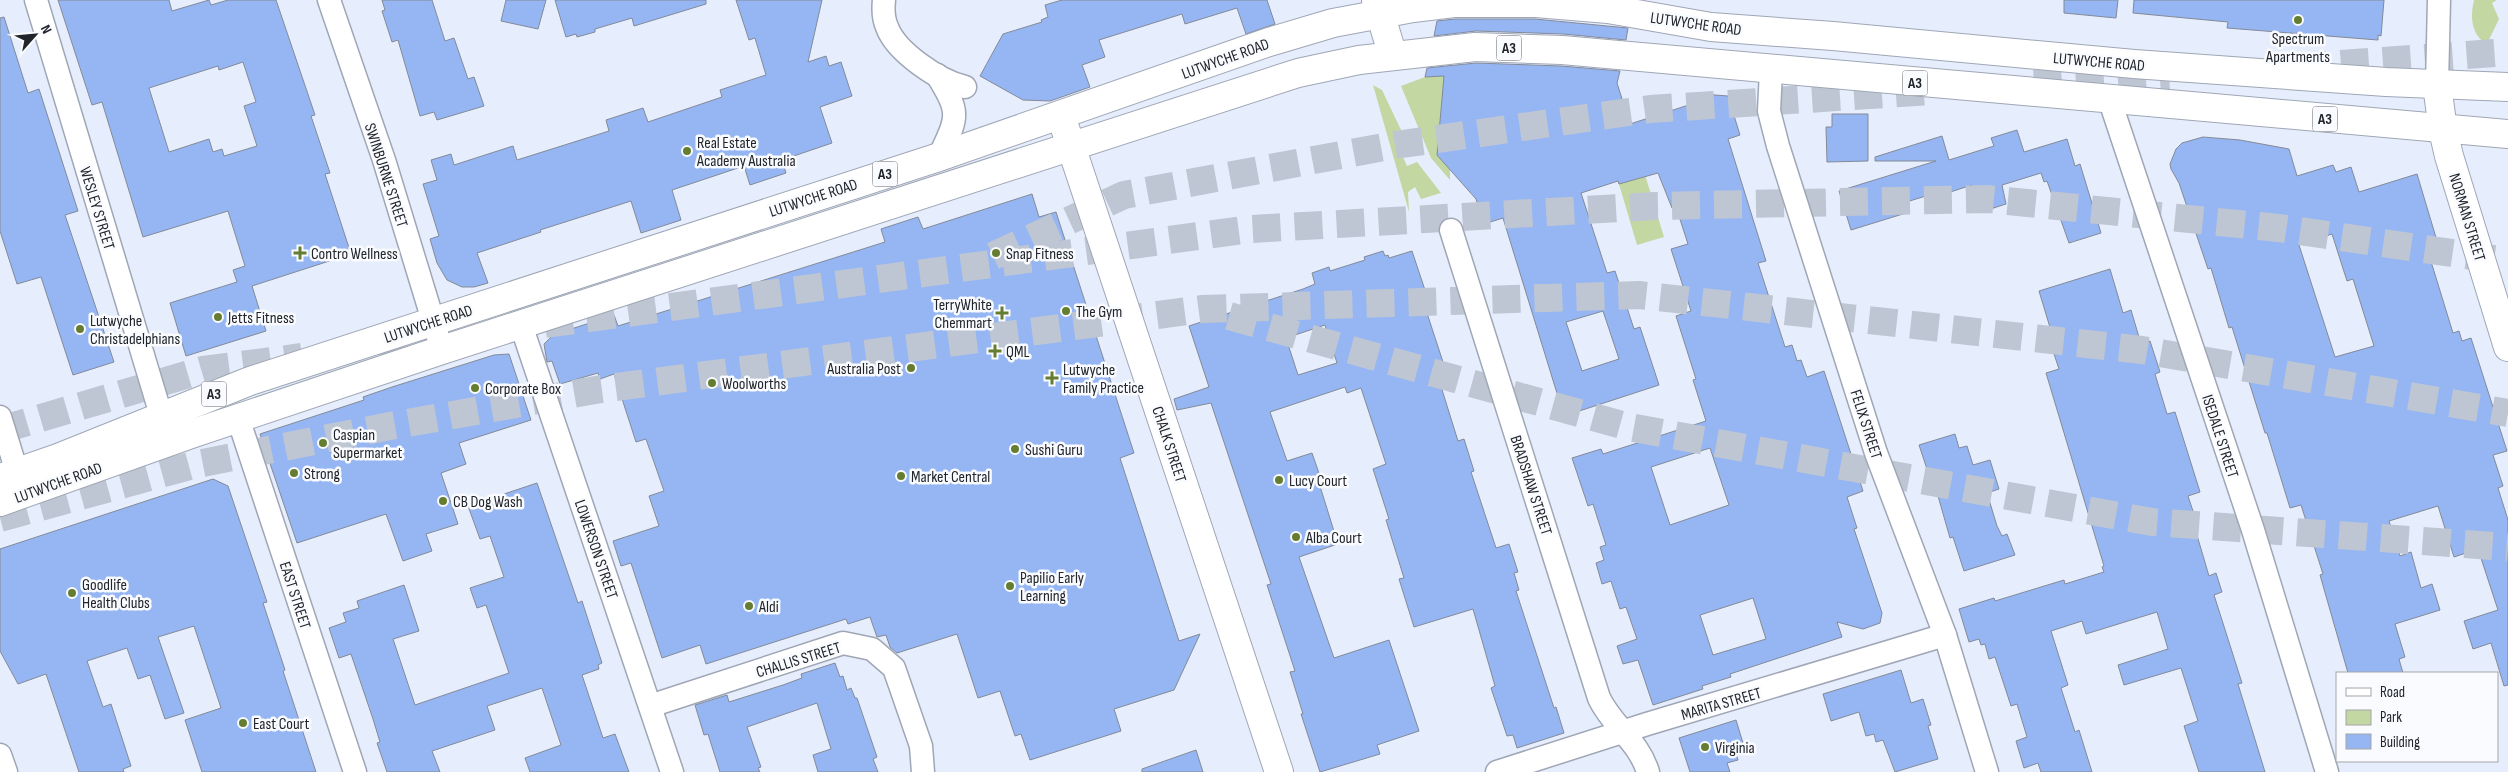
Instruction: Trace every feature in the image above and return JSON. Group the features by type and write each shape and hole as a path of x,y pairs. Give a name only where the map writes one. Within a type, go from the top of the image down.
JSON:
{"main road":[{"name":"LUTWYCHE ROAD","path":"8,475 250,381 939,157 1061,116 1276,39 1333,23 1379,7 1536,3 1631,13 1711,27 1833,36 2134,64 2437,85 2508,87"},
{"path":"1379,7 1393,56"},
{"name":"LUTWYCHE ROAD","path":"0,502 238,418 442,350 1298,73 1359,60 1475,47 1505,47 2443,130 2508,134"},
{"name":"NORMAN STREET","path":"2437,85 2443,130 2508,347"},
{"name":"CHALK STREET","path":"1061,116 1279,772"}],"street":[{"name":"WESLEY STREET","path":"36,0 161,415"},
{"name":"SWINBURNE STREET","path":"329,0 384,160 442,350"},
{"path":"884,0 885,21 893,39 911,56 937,75 965,87"},
{"path":"2437,85 2438,0"},
{"name":"FELIX STREET","path":"1771,70 1768,106 1778,146 1891,497 1945,635 1987,772"},
{"path":"937,75 953,101 956,116 939,157"},
{"name":"ISEDALE STREET","path":"2110,101 2253,530 2328,772"},
{"name":"BRADSHAW STREET","path":"1451,230 1599,698 1609,715 1639,751 1648,772"},
{"name":"LOWERSON STREET","path":"521,325 672,772"},
{"path":"0,418 8,475"},
{"name":"EAST STREET","path":"238,418 355,772"},
{"name":"MARITA STREET","path":"1497,772 1625,733 1647,724 1945,635"},
{"name":"CHALLIS STREET","path":"650,706 843,643 872,649 894,668 921,746 923,772"},
{"path":"0,755 6,772"}],"green space":[{"path":"2474,0 2497,0 2492,3 2499,19 2487,44 2478,36 2473,25"},
{"path":"1444,76 1437,154 1450,169 1450,180 1431,158 1401,86 1425,77"},
{"path":"1617,83 1664,237 1637,245 1619,184 1641,177 1629,158"},
{"path":"1373,85 1382,90 1412,153 1403,157 1407,166 1417,162 1441,193 1421,199 1415,187 1408,192 1409,212"}],"building":[{"path":"58,0 169,0 172,11 209,0 211,5 228,0 276,0 315,115 311,116 330,173 325,174 351,254 252,286 266,331 186,356 170,303 237,282 233,270 245,266 228,211 143,237 102,102 92,105","holes":["243,62 256,102 244,106 257,146 224,156 222,149 213,152 209,139 169,152 149,88 218,66 219,70"]},
{"path":"382,0 432,0 445,41 454,38 468,79 474,77 484,106 437,120 434,112 420,116 398,40 392,42 382,11 385,10"},
{"path":"506,0 546,0 538,29 501,21"},
{"path":"555,0 706,0 706,4 634,26 632,18 595,29 595,32 577,37 576,34 566,37"},
{"path":"736,0 822,0 808,62 826,56 829,66 841,62 852,96 820,107 832,143 782,160 786,173 750,185 744,166 672,190 681,220 641,233 631,201 540,230 541,232 477,253 488,283 474,287 462,287 447,280 437,263 430,239 439,236 423,184 437,180 431,160 451,154 454,165 513,146 517,160 609,131 606,120 643,108 648,122 722,97 720,90 766,75 755,38 749,40"},
{"path":"1062,0 1267,0 1275,24 1246,34 1237,8 1185,24 1182,14 1099,40 1105,57 1082,65 1090,87 1050,101 1023,100 980,76 1003,34 1042,22 1041,20 1048,17 1045,5"},
{"path":"2064,0 2118,0 2116,18 2064,13"},
{"name":"Spectrum Apartments","path":"2134,0 2384,0 2381,36 2378,35 2378,40 2227,28 2228,22 2133,13"},
{"path":"4,17 28,93 39,89 78,211 65,215 114,362 73,375 41,277 17,284 0,231 0,18"},
{"path":"1455,19 1535,19 1628,28 1626,40 1563,34 1476,31 1434,36 1437,21"},
{"path":"1476,63 1561,66 1620,71 1617,83 1630,124 1704,100 1702,94 1728,96 1740,135 1728,139 1766,261 1758,263 1785,347 1792,345 1797,361 1801,360 1807,377 1824,371 1863,491 1847,497 1857,528 1854,529 1882,613 1880,623 1863,629 1837,622 1842,637 1730,674 1731,677 1702,686 1703,689 1653,705 1638,660 1623,664 1617,646 1637,639 1626,607 1620,609 1611,581 1602,584 1596,563 1604,560 1600,547 1606,545 1593,504 1588,506 1572,458 1601,449 1603,454 1706,421 1693,380 1696,379 1676,316 1691,311 1671,249 1688,244 1676,207 1672,208 1658,173 1619,184 1618,181 1581,193 1607,273 1615,271 1634,329 1640,327 1659,385 1564,416 1503,218 1484,224 1476,199 1437,155 1444,76 1425,77 1427,68","holes":["1603,311 1619,359 1582,371 1566,322","1710,448 1729,505 1670,525 1651,467","1753,598 1766,639 1713,655 1700,615"]},
{"path":"1832,114 1868,114 1868,161 1827,162 1826,127 1832,127"},
{"path":"2017,130 2024,152 2067,139 2075,166 2080,164 2101,233 2069,243 2047,181 2044,182 2041,173 2002,185 2006,204 1981,212 1972,185 1941,195 1939,192 1903,203 1906,213 1851,230 1839,191 1936,161 1875,161 1875,157 1942,136 1949,160 1994,146 1991,138"},
{"path":"2203,137 2240,140 2289,149 2297,176 2333,165 2336,172 2351,167 2359,192 2417,174 2440,251 2429,255 2453,333 2459,331 2462,341 2471,338 2507,451 2493,455 2503,486 2498,488 2508,520 2508,685 2504,686 2491,643 2473,649 2464,621 2498,610 2478,549 2454,557 2438,506 2389,521 2400,556 2411,552 2421,588 2432,584 2440,610 2395,624 2405,657 2399,659 2403,672 2348,672 2320,575 2323,574 2301,505 2290,508 2232,327 2229,328 2211,268 2208,269 2179,183 2171,169 2170,164 2176,149 2182,143","holes":["2332,234 2347,281 2353,279 2374,346 2335,357 2299,245"]},
{"name":"Market Central","path":"1032,194 1039,217 1056,212 1134,453 1120,458 1179,641 1200,634 1174,690 1114,709 1121,731 1030,760 1021,734 1015,736 1000,691 978,698 957,634 897,653 890,647 886,635 877,637 870,617 848,624 846,619 706,664 700,645 662,658 631,563 621,566 613,541 659,526 649,496 664,491 646,439 636,442 614,374 600,379 598,373 560,384 552,361 547,362 544,344 553,335 614,315 618,326 885,242 881,229 918,217 923,229"},
{"path":"1383,251 1385,256 1388,255 1389,258 1412,251 1427,296 1422,298 1443,362 1434,364 1458,441 1464,439 1474,471 1471,472 1496,548 1509,544 1518,572 1514,573 1519,590 1516,591 1564,733 1517,748 1513,735 1507,736 1491,688 1495,686 1473,609 1414,627 1399,579 1404,578 1386,520 1389,519 1373,469 1386,464 1361,388 1347,393 1345,387 1270,412 1287,461 1312,453 1322,482 1319,483 1338,544 1299,557 1334,658 1389,640 1419,731 1377,745 1380,754 1320,772 1301,714 1303,714 1290,672 1295,671 1267,585 1271,584 1211,403 1177,410 1174,399 1209,387 1189,326 1303,289 1315,284 1312,273 1329,267 1330,271 1365,260 1364,257","holes":["1325,325 1337,363 1298,375 1286,338"]},
{"path":"2110,269 2123,313 2131,310 2141,344 2150,341 2160,372 2155,374 2167,414 2175,412 2200,492 2188,496 2194,514 2191,515 2209,576 2216,573 2222,592 2214,595 2242,683 2238,684 2265,772 2199,772 2184,726 2198,721 2181,668 2124,685 2118,665 2168,649 2157,612 2086,634 2082,621 2051,631 2068,685 2061,688 2075,732 2079,730 2092,772 2041,772 2038,763 2024,768 2016,741 2027,737 2017,704 2011,706 1995,657 1989,659 1985,644 1981,645 1979,639 1969,642 1959,609 1994,598 1995,601 2064,580 2065,584 2104,572 2102,567 2104,566 2046,373 2059,369 2051,345 2055,344 2039,291"},
{"path":"509,354 531,420 459,443 466,464 441,473 458,524 426,534 432,551 403,561 386,514 297,543 260,434 364,400 363,397 392,387 494,355"},
{"path":"1955,434 1959,448 1967,446 1973,465 1990,460 1999,489 1987,493 1997,526 2002,536 2007,534 2015,555 1964,571 1953,537 1950,538 1930,468 1927,469 1919,445"},
{"path":"213,479 228,486 267,602 263,603 316,772 202,772 185,720 221,708 194,626 158,637 184,713 165,719 150,675 138,679 127,648 87,661 103,707 111,704 131,766 123,769 124,772 79,772 46,674 18,684 0,651 0,549"},
{"path":"537,483 578,603 582,601 602,663 598,665 599,669 582,675 603,738 615,734 629,772 530,772 525,758 561,745 542,688 487,706 495,730 432,751 440,772 387,772 377,743 380,742 373,719 351,654 339,658 329,628 346,622 343,613 359,608 357,601 404,585 419,631 393,639 415,705 509,673 486,605 477,608 470,588 504,577 490,536 480,539 468,506"},
{"path":"835,663 840,677 843,676 847,690 851,688 855,698 857,698 877,757 873,759 878,772 818,772 813,755 831,749 817,703 747,727 761,767 758,768 760,772 720,772 708,734 704,735 695,705 727,695 729,702 783,685 802,678 801,674"},
{"path":"1901,670 1911,703 1923,699 1931,725 1928,726 1938,759 1895,772 1883,740 1876,742 1874,734 1866,736 1859,712 1831,721 1823,694"},
{"name":"Virginia","path":"1736,720 1743,743 1734,746 1738,760 1727,763 1730,772 1690,772 1679,738"},
{"path":"1196,750 1203,772 1142,772 1142,769"}],"tunnel":[{"path":"2299,67 2508,52"},
{"path":"2034,84 2169,75"},
{"path":"993,256 1124,195 1395,145 1650,109 1932,91"},
{"path":"545,324 1251,229 1655,206 1987,199 2279,228 2508,261"},
{"path":"0,518 197,464 390,426 601,389 1203,309 1639,295 2142,350 2508,413"},
{"path":"1229,316 1629,427 2152,522 2508,547"},
{"path":"379,346 463,335"},
{"path":"0,430 203,370 302,357"}],"place":[{"name":"Spectrum Apartments","path":"2298,20"},
{"name":"Real Estate Academy Australia","path":"687,151"},
{"name":"Contro Wellness","path":"300,253"},
{"name":"Snap Fitness","path":"996,253"},
{"name":"The Gym","path":"1066,311"},
{"name":"TerryWhite Chemmart","path":"1002,313"},
{"name":"Jetts Fitness","path":"218,317"},
{"name":"Lutwyche Christadelphians","path":"80,329"},
{"name":"QML","path":"995,351"},
{"name":"Australia Post","path":"911,368"},
{"name":"Lutwyche Family Practice","path":"1052,378"},
{"name":"Woolworths","path":"712,383"},
{"name":"Corporate Box","path":"475,388"},
{"name":"Caspian Supermarket","path":"323,443"},
{"name":"Sushi Guru","path":"1015,449"},
{"name":"Strong","path":"294,473"},
{"name":"Market Central","path":"901,476"},
{"name":"Lucy Court","path":"1279,480"},
{"name":"CB Dog Wash","path":"443,501"},
{"name":"Alba Court","path":"1296,537"},
{"name":"Papilio Early Learning","path":"1010,586"},
{"name":"Goodlife Health Clubs","path":"72,593"},
{"name":"Aldi","path":"749,606"},
{"name":"East Court","path":"243,723"},
{"name":"Virginia","path":"1705,747"}]}
